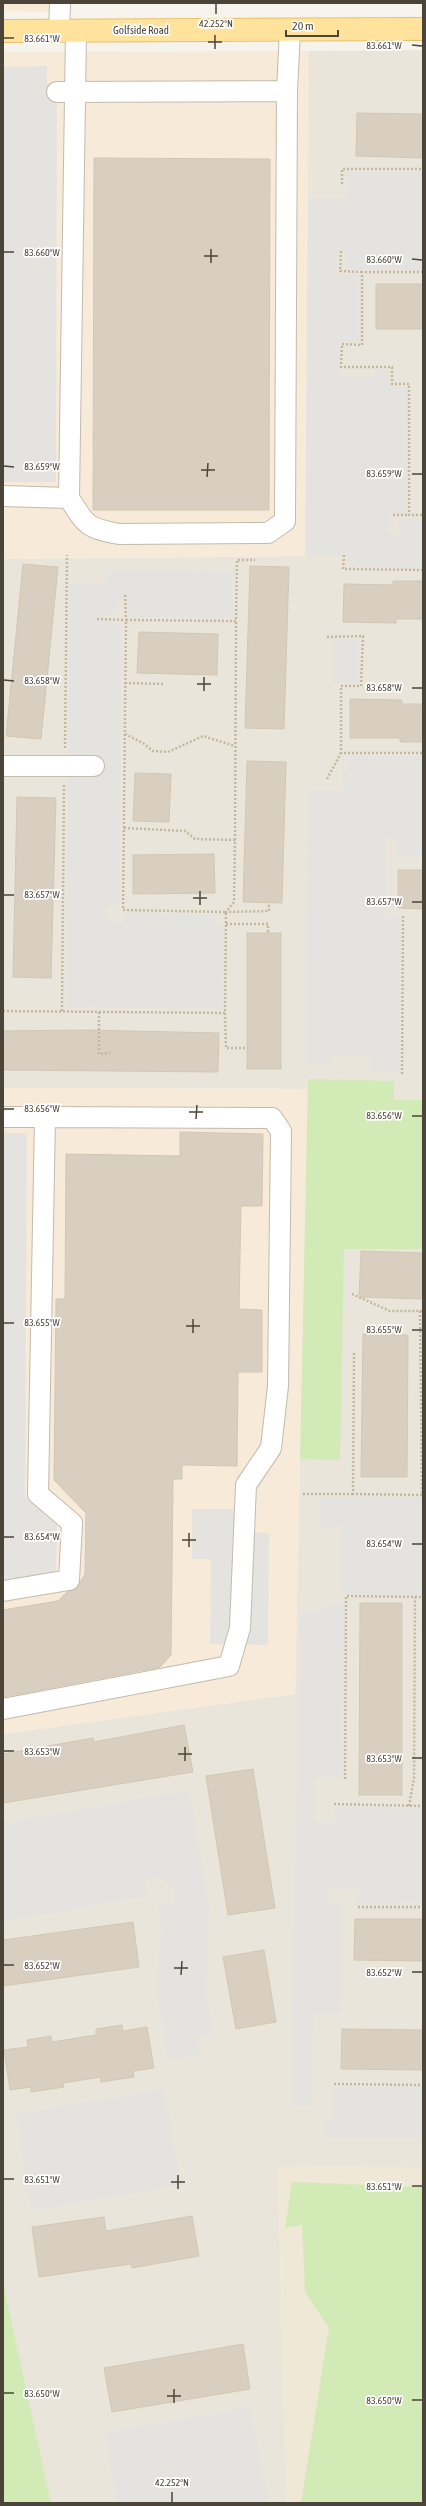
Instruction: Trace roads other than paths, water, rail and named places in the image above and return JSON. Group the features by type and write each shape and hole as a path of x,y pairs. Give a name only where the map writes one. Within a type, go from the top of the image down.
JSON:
{"main road":[{"name":"Golfside Road","path":"3,31 423,29"}],"lane":[{"path":"60,3 67,31 68,498 84,522 95,530 119,534 268,533 284,520 287,91 290,30"},
{"path":"66,92 287,91"},
{"path":"3,496 68,498"},
{"path":"3,766 94,766"},
{"path":"3,1117 272,1118 281,1131 278,1386 271,1448 246,1485 240,1628 229,1666 3,1709"},
{"path":"3,1591 69,1580 72,1524 38,1494 45,1117"}]}
